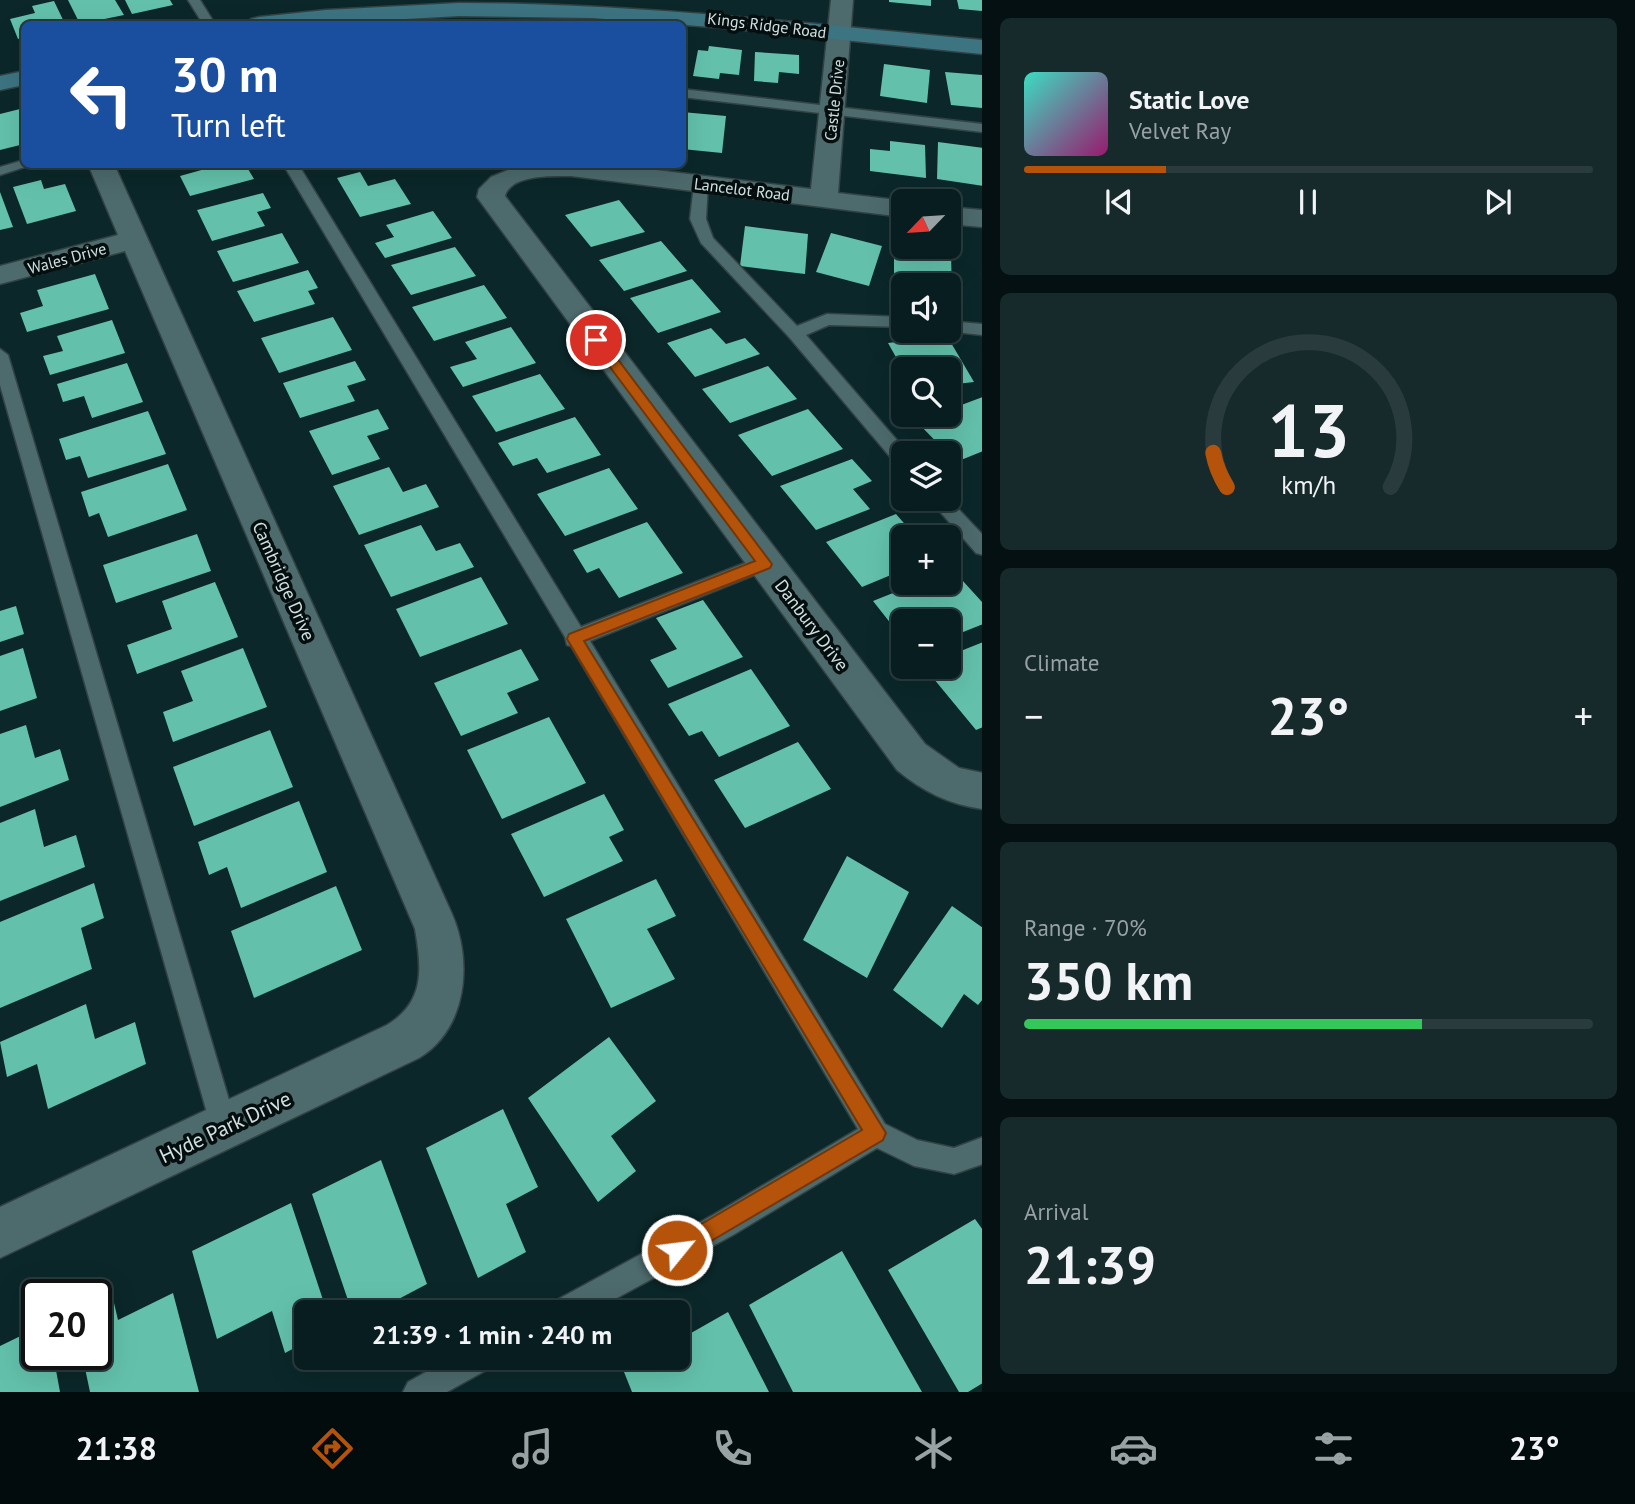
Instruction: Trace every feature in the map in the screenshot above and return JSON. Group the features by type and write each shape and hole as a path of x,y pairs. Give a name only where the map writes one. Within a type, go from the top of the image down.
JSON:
{"street":[{"name":"Castle Drive","path":"824,199 834,112 842,0"},
{"name":"Kings Ridge Road","path":"270,21 325,6 467,2 553,4 982,47"},
{"path":"0,83 21,79"},
{"name":"Cambridge Drive","path":"103,168 437,929 443,957 443,982 435,1002"},
{"name":"Lancelot Road","path":"500,183 528,170 560,168 891,207"},
{"name":"Danbury Drive","path":"500,183 492,190 491,197 495,206 911,757 932,775 968,788"},
{"path":"961,217 982,219"},
{"name":"Wales Drive","path":"0,275 134,240"},
{"name":"Hyde Park Drive","path":"0,1233 414,1035 428,1018 435,1002"}],"lane":[{"path":"194,0 207,21"},
{"path":"686,94 982,128"},
{"path":"0,171 21,166"},
{"path":"292,168 876,1133 914,1153 954,1161 982,1150"},
{"path":"701,184 698,219 706,240 795,333 891,446"},
{"path":"795,333 827,319 891,321"},
{"path":"961,328 982,330"},
{"path":"0,355 224,1127"},
{"path":"949,511 982,548"},
{"path":"575,639 765,564"},
{"path":"585,1300 723,1225 876,1133"},
{"path":"418,1392 458,1370"}],"building":[{"path":"68,0 115,0 124,15 95,21 78,21"},
{"path":"125,0 170,0 173,5 132,14"},
{"path":"931,0 931,6 889,2"},
{"path":"957,0 982,0 982,11 959,9"},
{"path":"54,1 64,21 21,21 21,38 18,39 10,19 35,13 32,6"},
{"path":"709,46 742,50 739,75 720,73 719,79 693,76 698,50 708,51"},
{"path":"755,52 799,55 799,74 779,72 778,83 754,81"},
{"path":"884,64 930,70 927,103 880,96"},
{"path":"945,72 982,75 982,108 951,105"},
{"path":"21,109 21,145 0,150 0,114"},
{"path":"686,112 726,116 722,153 686,149"},
{"path":"890,141 925,145 926,178 870,171 870,149 890,151"},
{"path":"938,142 982,148 982,186 937,179"},
{"path":"209,168 247,168 254,179 190,196 180,176"},
{"path":"360,172 368,186 395,179 411,204 360,217 337,178"},
{"path":"41,180 44,189 65,184 76,211 27,224 13,187"},
{"path":"0,192 13,227 0,230"},
{"path":"263,193 271,208 257,212 265,226 212,241 197,210"},
{"path":"619,200 645,232 591,247 565,215"},
{"path":"433,211 452,238 385,258 375,243 394,237 386,225"},
{"path":"745,226 808,234 805,274 740,266"},
{"path":"282,233 299,263 233,282 217,251"},
{"path":"831,233 882,246 869,286 816,272"},
{"path":"661,241 687,271 624,291 599,260"},
{"path":"455,247 476,276 411,295 391,265"},
{"path":"894,259 951,259 951,273 894,273"},
{"path":"308,270 318,288 308,291 315,304 254,322 237,291"},
{"path":"95,274 109,309 27,332 20,313 43,306 37,290"},
{"path":"692,279 721,312 658,333 630,298"},
{"path":"484,285 507,318 434,341 412,307"},
{"path":"333,317 352,350 279,373 261,338"},
{"path":"112,320 125,353 50,375 43,356 63,351 57,336"},
{"path":"511,327 536,363 463,387 450,367 477,359 465,342"},
{"path":"711,328 726,344 745,338 760,354 695,377 667,343"},
{"path":"888,343 951,343 959,357 896,357"},
{"path":"961,360 974,382 961,384"},
{"path":"355,361 366,380 347,386 355,401 300,418 283,383"},
{"path":"127,363 143,402 92,418 84,396 63,402 57,384"},
{"path":"768,366 797,399 730,423 702,389"},
{"path":"540,374 565,409 496,432 472,396"},
{"path":"982,397 982,451 961,460 961,441 936,441 922,427 961,427 961,405"},
{"path":"378,409 389,429 367,436 380,459 332,475 309,431"},
{"path":"808,409 843,449 772,476 738,435"},
{"path":"148,411 166,454 88,478 80,456 66,460 59,439"},
{"path":"575,417 601,455 547,473 537,458 513,466 498,443"},
{"path":"852,459 872,481 853,489 870,509 816,530 780,486"},
{"path":"168,464 187,510 108,537 99,513 89,517 81,492"},
{"path":"389,467 403,492 426,484 439,507 359,535 333,486"},
{"path":"609,468 638,509 565,536 537,494"},
{"path":"896,514 906,525 891,525 891,575 862,587 826,542"},
{"path":"647,522 683,573 619,598 599,568 587,573 573,550"},
{"path":"421,525 436,551 460,543 474,567 391,597 364,545"},
{"path":"197,534 211,571 116,603 103,565"},
{"path":"481,577 508,624 420,657 396,609"},
{"path":"961,579 982,602 982,624 961,633 961,609 891,609 891,624 873,601 891,594 961,595"},
{"path":"215,582 238,637 137,674 127,645 172,629 162,601"},
{"path":"703,600 743,657 668,688 650,660 677,649 656,618"},
{"path":"16,606 24,634 0,642 0,611"},
{"path":"982,642 982,727 976,730 934,679 961,679 961,651"},
{"path":"23,648 37,698 0,711 0,656"},
{"path":"243,648 267,707 173,742 163,712 193,701 181,671"},
{"path":"521,649 539,680 507,693 518,713 461,736 434,683"},
{"path":"751,669 790,726 719,757 702,731 689,736 668,704"},
{"path":"549,717 586,783 502,819 467,750"},
{"path":"26,725 35,758 60,749 69,780 0,807 0,734"},
{"path":"270,730 293,787 194,826 173,767"},
{"path":"798,742 831,789 745,828 714,780"},
{"path":"604,794 624,830 609,837 623,861 544,897 511,834"},
{"path":"299,801 327,872 241,908 227,867 209,875 198,842"},
{"path":"35,809 44,847 76,835 85,867 0,901 0,823"},
{"path":"847,856 909,892 867,978 803,940"},
{"path":"656,879 676,916 647,929 675,979 611,1008 566,919"},
{"path":"94,883 104,918 81,928 92,969 0,1008 0,922"},
{"path":"336,886 362,950 254,998 231,931"},
{"path":"952,906 982,927 982,1000 978,1005 964,994 942,1028 893,990"},
{"path":"86,1004 95,1039 135,1022 146,1064 48,1109 37,1064 7,1077 0,1042"},
{"path":"609,1037 656,1101 611,1136 636,1171 598,1202 528,1098"},
{"path":"503,1109 538,1187 506,1204 526,1252 478,1278 426,1148"},
{"path":"381,1160 427,1284 397,1300 348,1300 312,1194"},
{"path":"291,1203 323,1300 294,1300 294,1348 285,1353 272,1311 217,1339 192,1251"},
{"path":"975,1219 982,1229 982,1384 968,1392 959,1392 888,1270"},
{"path":"842,1251 922,1392 793,1392 749,1305"},
{"path":"173,1293 199,1392 90,1392 85,1370 112,1370 112,1294 118,1320"},
{"path":"728,1312 769,1392 632,1392 624,1372 628,1370 690,1370 690,1334"},
{"path":"21,1336 21,1370 56,1370 60,1392 0,1392 0,1346"}],"route":[{"path":"596,340 765,564 575,639 876,1133 677,1250"}]}
